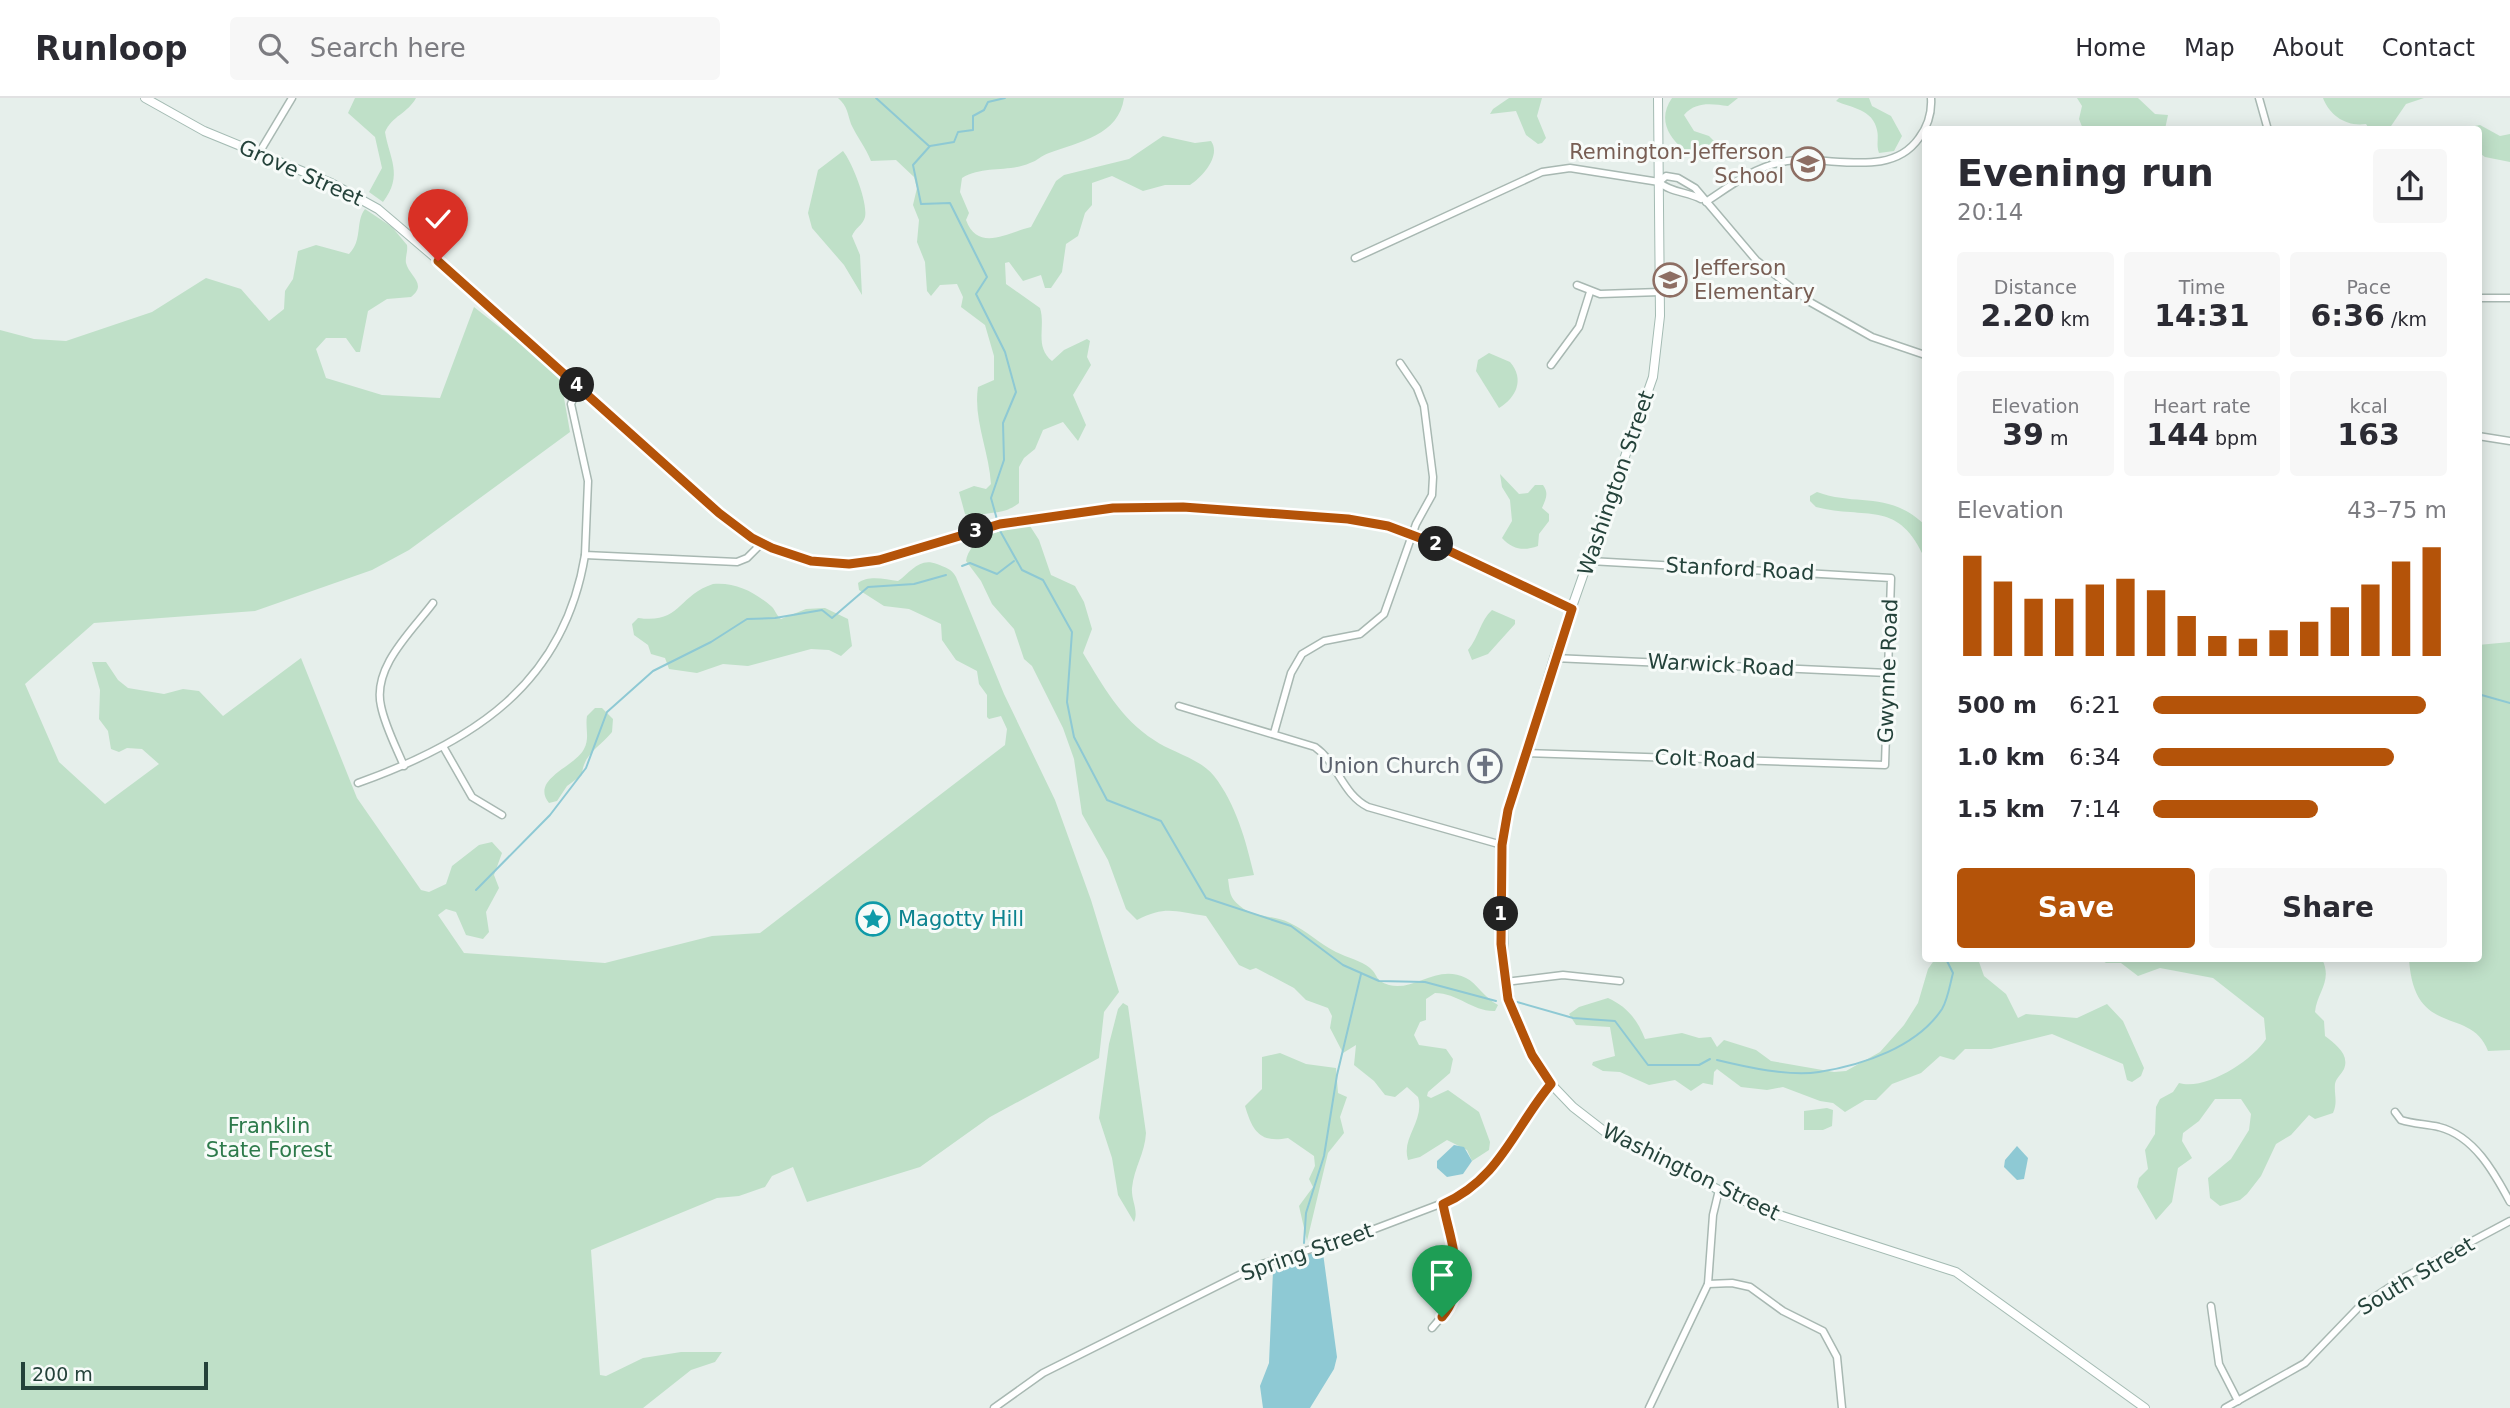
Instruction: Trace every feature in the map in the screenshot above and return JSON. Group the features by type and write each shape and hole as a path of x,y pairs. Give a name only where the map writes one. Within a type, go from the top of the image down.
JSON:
{"main road":[{"name":"Grove Street","path":"145,98 204,131 341,187 378,209 719,513 761,544 811,561 849,564 879,560 998,525 1113,508 1183,507 1348,519 1388,526 1412,535 1572,609"},
{"name":"Washington Street","path":"1658,98 1659,339 1651,384 1554,658 1508,810 1502,845 1501,944 1505,982 1517,1024 1551,1084 1573,1107 1604,1131 1719,1191 1786,1218 1946,1267 1968,1279 2145,1408"}],"street":[{"path":"259,153 292,98"},
{"path":"1925,126 1931,98"},
{"path":"2259,98 2267,126"},
{"path":"1706,202 1746,176 1779,163 1815,158 1878,162 1898,157 1922,134"},
{"path":"1355,258 1542,172 1570,168 1659,182 1665,189 1685,192 1706,202"},
{"path":"1659,182 1666,176 1682,180 1695,188 1756,260 1810,302 1872,337 1922,354"},
{"path":"1577,285 1590,292 1660,292"},
{"path":"1551,365 1579,327 1590,292"},
{"path":"2482,298 2510,298"},
{"path":"1274,733 1296,661 1316,644 1356,635 1378,621 1392,598 1412,535 1432,495 1433,477 1424,406 1417,388 1400,363"},
{"path":"358,782 444,748 507,702 549,653 570,614 585,555 588,481 571,404 579,386"},
{"path":"2482,437 2510,441"},
{"path":"585,555 737,562 752,555 761,544"},
{"name":"Stanford Road","path":"1590,561 1891,578"},
{"name":"Gwynne Road","path":"1885,765 1891,578"},
{"path":"404,766 382,711 380,684 391,659 433,603"},
{"name":"Warwick Road","path":"1554,658 1888,673"},
{"path":"1179,706 1274,733 1319,750 1330,761 1348,791 1363,805 1502,845"},
{"path":"444,748 471,797 502,815"},
{"name":"Colt Road","path":"1525,753 1885,765"},
{"path":"1505,982 1563,975 1620,981"},
{"name":"Spring Street","path":"994,1408 1043,1373 1259,1265 1364,1234 1464,1195 1486,1176 1551,1084"},
{"path":"2395,1112 2401,1120 2440,1127 2464,1139 2490,1168 2510,1202"},
{"path":"1648,1408 1708,1284 1713,1215 1719,1191"},
{"path":"1432,1328 1452,1304 1458,1284 1443,1204"},
{"name":"South Street","path":"2225,1408 2305,1363 2358,1308 2405,1278 2510,1221"},
{"path":"1886,1248 1886,1258"},
{"path":"1708,1284 1732,1283 1750,1287 1783,1311 1823,1331 1837,1356 1842,1408"},
{"path":"2211,1306 2219,1364 2238,1401"}],"green space":[{"path":"355,98 416,98 385,132 394,175 383,202 369,192 382,168 375,137 348,113"},
{"path":"838,98 1124,98 1121,111 1114,121 1085,141 1021,166 979,172 962,178 960,192 969,213 966,220 971,230 986,238 1004,236 1031,227 1056,181 1064,175 1129,159 1163,136 1195,143 1211,141 1214,147 1210,165 1190,185 1165,185 1143,191 1112,176 1092,183 1092,205 1085,213 1078,236 1066,244 1062,272 1051,288 1045,288 1041,275 1023,281 1009,262 1005,263 1006,284 1040,308 1043,349 1052,361 1064,350 1087,339 1090,341 1087,357 1091,365 1073,395 1086,425 1078,441 1063,422 1043,430 1035,449 1024,458 1019,467 1019,503 1014,507 973,517 965,514 959,492 974,486 986,489 991,484 977,399 978,387 994,380 994,356 985,325 961,307 963,297 957,284 940,285 931,296 927,291 925,262 917,242 919,220 913,205 917,188 914,177 896,160 871,161"},
{"path":"1509,98 1542,98 1537,116 1546,138 1542,143 1538,144 1526,135 1516,111 1490,114"},
{"path":"1672,98 1738,98 1728,106 1699,105 1684,115 1694,131 1709,136 1715,142 1713,156 1701,161 1670,135 1665,117"},
{"path":"1839,98 1869,98 1872,106 1891,116 1902,136 1894,151 1879,153 1875,123 1861,110 1836,101"},
{"path":"2077,98 2138,98 2155,114 2168,115 2166,126 2082,126 2079,119 2082,106"},
{"path":"2323,98 2424,98 2406,104 2391,126 2346,122 2335,115"},
{"path":"2482,126 2500,136 2510,134 2510,162 2482,155"},
{"path":"843,151 851,164 864,202 864,220 852,236 860,255 862,295 844,265 812,228 808,213 818,170"},
{"name":"Franklin State Forest","path":"365,209 392,227 407,245 406,263 418,288 411,297 387,299 368,311 360,352 356,352 346,338 326,338 316,349 326,378 382,395 440,398 474,307 560,375 570,432 409,550 372,570 255,611 94,623 25,684 59,762 105,804 159,764 142,749 127,748 119,752 111,749 108,731 99,719 100,690 92,662 106,662 118,680 128,688 164,694 183,689 199,691 223,716 301,658 357,798 421,890 429,892 446,884 452,866 479,845 492,842 502,853 494,875 499,888 486,912 489,932 483,939 466,935 456,912 446,909 438,915 464,953 605,963 712,936 760,933 1005,745 1007,729 1001,716 989,719 987,717 987,695 979,684 977,671 956,660 942,640 941,624 909,609 884,606 859,590 858,583 867,579 898,581 920,564 931,562 950,570 956,577 1004,694 1055,800 1091,900 1119,992 1104,1012 1099,1058 990,1117 920,1167 807,1202 793,1167 772,1176 765,1187 739,1196 717,1198 591,1250 600,1375 606,1376 643,1358 681,1352 722,1352 715,1362 691,1370 643,1408 0,1408 0,330 34,339 66,341 152,312 206,278 241,289 269,321 284,309 285,291 293,279 298,251 316,245 349,254 356,243"},
{"path":"1489,353 1510,362 1517,375 1514,394 1499,408 1476,371 1478,360"},
{"path":"1500,474 1519,494 1528,493 1535,485 1543,485 1545,488 1546,496 1542,508 1549,514 1549,521 1539,534 1538,546 1519,548 1502,538 1512,521 1510,500 1502,487"},
{"path":"1817,492 1898,507 1922,523 1922,553 1904,527 1893,520 1880,515 1816,507 1810,501 1810,496"},
{"path":"1030,526 1039,540 1051,575 1075,586 1084,602 1092,629 1083,653 1122,712 1142,732 1208,770 1222,787 1244,836 1254,875 1228,879 1236,903 1251,913 1284,920 1296,926 1330,949 1367,966 1379,980 1389,985 1407,985 1435,975 1455,974 1470,980 1498,1005 1495,1011 1487,1011 1451,996 1435,993 1426,999 1426,1020 1420,1022 1414,1035 1419,1045 1446,1049 1453,1059 1450,1073 1428,1092 1427,1096 1431,1098 1448,1090 1479,1112 1490,1142 1489,1150 1472,1161 1467,1150 1447,1140 1420,1157 1408,1160 1408,1144 1418,1114 1418,1097 1407,1087 1395,1097 1385,1095 1374,1081 1354,1065 1356,1045 1343,1053 1330,1028 1332,1016 1328,1008 1306,1000 1294,988 1256,968 1250,970 1239,965 1206,916 1164,911 1137,920 1126,909 1108,860 1082,814 1074,759 1063,728 1032,666 1024,659 1014,629 992,604 981,581 966,561 974,545 991,534"},
{"path":"713,584 737,586 751,592 771,606 781,619 806,609 825,608 848,619 852,646 841,656 829,650 811,649 748,666 723,664 697,673 669,669 665,658 651,654 648,645 634,635 632,624 638,618 663,617 701,589"},
{"path":"1492,610 1515,620 1515,624 1488,654 1472,660 1468,650"},
{"path":"2510,642 2510,1050 2488,1051 2480,1037 2432,1012 2421,1001 2413,984 2409,962 2482,962 2482,645"},
{"path":"595,708 602,708 613,719 612,732 589,756 582,775 567,786 557,801 549,803 545,787 549,780 584,749 587,741 587,716"},
{"path":"1933,962 1979,962 1984,976 2006,994 2018,1018 2026,1014 2077,1018 2107,1004 2123,1021 2144,1068 2141,1076 2132,1082 2127,1080 2123,1064 2052,1034 1991,1049 1965,1049 1954,1060 1940,1056 1921,1073 1892,1084 1876,1100 1865,1100 1845,1112 1833,1103 1783,1087 1767,1090 1741,1087 1717,1069 1714,1072 1713,1085 1703,1083 1691,1091 1675,1080 1649,1085 1620,1072 1603,1071 1592,1065 1593,1062 1615,1056 1610,1027 1576,1025 1569,1014 1579,1007 1608,998 1631,1015 1645,1039 1682,1033 1699,1038 1711,1037 1717,1047 1724,1040 1756,1050 1771,1061 1834,1072 1846,1071 1880,1052 1904,1025 1918,1003 1928,969"},
{"path":"2323,962 2326,974 2315,1012 2324,1021 2325,1036 2340,1050 2345,1059 2344,1069 2335,1084 2336,1102 2333,1113 2315,1119 2309,1115 2291,1135 2276,1144 2261,1176 2240,1200 2220,1206 2210,1198 2208,1178 2231,1159 2249,1130 2251,1114 2241,1099 2215,1099 2199,1121 2183,1133 2182,1141 2192,1158 2178,1168 2172,1202 2156,1220 2137,1187 2139,1178 2148,1169 2145,1150 2155,1134 2156,1107 2160,1099 2173,1092 2179,1083 2202,1083 2239,1065 2266,1039 2264,1018 2213,978 2160,968 2138,976 2121,963 2106,963"},
{"path":"1123,1003 1128,1006 1146,1133 1132,1188 1136,1214 1134,1222 1118,1195 1112,1158 1099,1118 1109,1044 1118,1009"},
{"path":"1280,1053 1306,1064 1336,1068 1338,1093 1347,1097 1340,1117 1344,1133 1328,1153 1307,1241 1299,1206 1313,1187 1309,1179 1315,1166 1314,1156 1288,1138 1271,1139 1259,1134 1251,1123 1245,1106 1262,1089 1262,1057"},
{"path":"1827,1108 1833,1110 1832,1126 1823,1130 1804,1130 1804,1111"}],"water":[{"path":"1454,1145 1464,1147 1472,1161 1463,1174 1447,1177 1437,1168 1437,1161"},
{"path":"2017,1146 2028,1158 2024,1179 2017,1180 2004,1167 2005,1160"},
{"path":"1319,1250 1323,1253 1337,1357 1334,1369 1310,1408 1263,1408 1260,1386 1269,1363 1273,1271 1289,1260"}],"waterway":[{"path":"876,98 929,146"},
{"path":"930,146 954,142 958,132 973,130 973,116 984,110 988,102 1005,98"},
{"path":"930,146 913,165 921,204 950,203 987,277 976,294 1005,352 1016,392 1003,423 1004,460 991,498 998,523"},
{"path":"999,529 1022,570 1043,580 1072,632 1067,702 1074,737 1107,800 1161,821 1206,898 1291,926 1343,965 1379,981 1425,982 1496,1001"},
{"path":"962,566 970,563 997,574 1014,561"},
{"path":"476,890 550,815 586,768 607,712 653,671 711,642 747,619 775,618 822,610 832,618 868,587 914,584 946,575"},
{"path":"2482,695 2510,703"},
{"path":"1717,1060 1768,1070 1807,1073 1853,1065 1888,1052 1918,1034 1942,1009 1953,973 1948,962"},
{"path":"1304,1243 1306,1213 1324,1156 1337,1075 1361,974"},
{"path":"1517,1002 1573,1018 1615,1021 1648,1065 1699,1065 1710,1059"}],"place":[{"name":"Remington-Jefferson School","path":"1808,164"},
{"name":"Jefferson Elementary","path":"1670,280"},
{"name":"Union Church","path":"1485,766"},
{"name":"Magotty Hill","path":"873,919"}],"route":[{"path":"438,261 719,513 761,544 784,553 811,561 864,563 918,550 1000,524 1113,508 1183,507 1288,513 1348,519 1404,531 1572,609 1554,658 1508,810 1502,845 1501,944 1508,999 1532,1055 1551,1084 1486,1176 1464,1195 1443,1204 1458,1284 1452,1304 1442,1317"}]}
